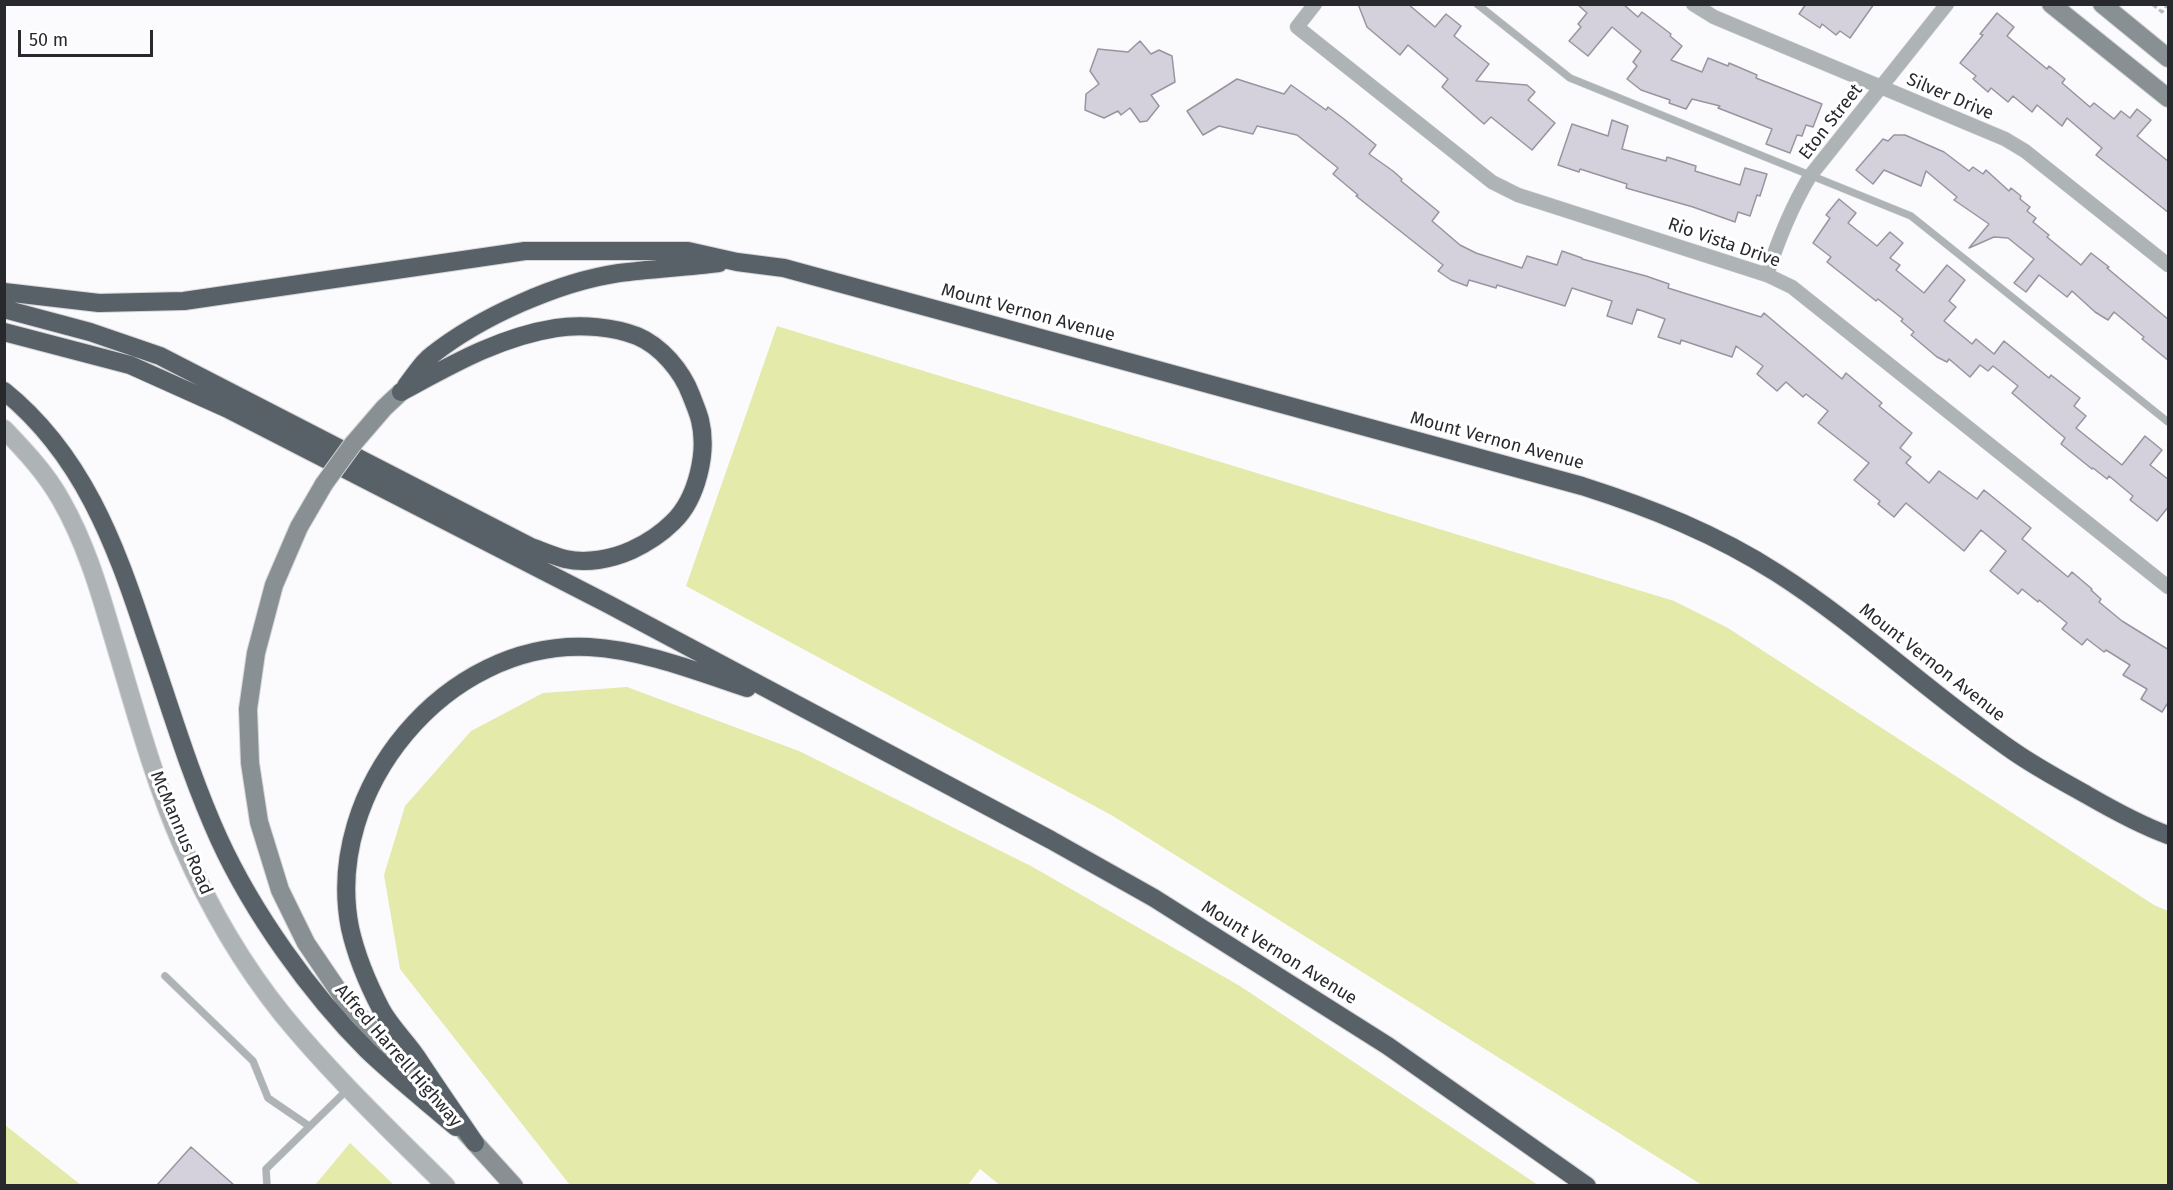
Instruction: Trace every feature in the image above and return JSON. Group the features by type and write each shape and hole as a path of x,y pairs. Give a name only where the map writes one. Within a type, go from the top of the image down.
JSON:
{"highway":[{"path":"4,292 99,303 184,302 525,251 688,251 737,262"},
{"path":"401,392 430,356 468,331 499,313 563,287 617,273 737,262"},
{"name":"Mount Vernon Avenue","path":"737,262 784,268 1582,486 1677,519 1720,539 1777,573 1826,607 2013,752 2108,807 2169,835"},
{"path":"4,309 90,332 160,356 531,547 566,559 597,560 622,554 648,542 675,521 694,490 704,451 700,421 685,380 662,352 638,336 614,329 558,327 517,337 481,350 401,392"},
{"path":"4,332 130,365 228,409 608,604 933,778"},
{"path":"4,391 33,416 57,445 93,500 122,565 197,788 220,841 249,895 287,953 334,1015 369,1051 474,1143"},
{"path":"474,1143 414,1054 381,1010 364,973 350,928 347,882 351,848 358,818 370,786 385,760 405,732 429,708 476,675 518,657 550,650 588,647 646,656 748,689 933,778"},
{"name":"Mount Vernon Avenue","path":"933,778 1051,840 1154,898 1388,1046 1587,1185"}],"main road":[{"path":"2051,4 2169,98"},
{"path":"2102,4 2169,57"},
{"name":"Alfred Harrell Highway","path":"401,392 353,444 324,484 299,527 274,585 256,653 248,709 250,763 259,822 280,890 306,943 344,999 514,1185"}],"street":[{"name":"Rio Vista Drive","path":"1315,4 1297,27 1492,182 1518,195 1767,275 1792,287 2169,587"},
{"name":"Silver Drive","path":"1693,4 1714,17 2005,139 2025,151 2169,265"},
{"name":"Eton Street","path":"1767,275 1792,207 1810,176 1947,4"},
{"name":"McMannus Road","path":"4,429 33,459 61,499 91,563 156,777 182,844 216,916 282,1014 325,1065 446,1185"}],"lane":[{"path":"1478,4 1570,78 1911,216 2169,422"},
{"path":"165,976 253,1061 268,1098 309,1126"},
{"path":"267,1185 266,1169 349,1089"}],"path":[{"path":"2152,4 2162,12 2168,4"}],"green space":[{"path":"777,326 1674,601 1728,628 2154,905 2168,911 2168,1185 1702,1185 1113,816 686,586"},
{"path":"627,687 799,751 1031,866 1240,986 1538,1185 1001,1186 980,1169 967,1186 570,1185 400,969 384,875 405,806 471,731 543,693"},
{"path":"5,1125 81,1185 5,1185"},
{"path":"350,1143 394,1185 315,1185"}],"building":[{"path":"1358,4 1408,4 1435,27 1446,14 1461,26 1454,36 1489,64 1476,81 1527,85 1535,92 1528,100 1555,123 1532,150 1491,117 1484,124 1442,87 1448,79 1408,45 1400,55 1367,27"},
{"path":"1577,4 1623,4 1638,17 1642,12 1671,34 1670,36 1682,46 1671,60 1702,72 1708,58 1728,66 1729,63 1757,75 1756,78 1822,104 1813,127 1806,125 1802,136 1797,135 1790,153 1766,144 1772,129 1718,108 1720,106 1692,99 1686,109 1669,103 1670,100 1641,90 1627,79 1637,66 1633,62 1641,51 1612,27 1588,56 1569,41 1581,27 1578,24 1587,13"},
{"path":"1806,4 1874,4 1850,38 1840,31 1836,35 1822,24 1820,28 1799,14"},
{"path":"1997,13 2014,27 2007,36 2047,69 2049,66 2065,79 2062,83 2090,107 2094,103 2114,119 2121,111 2130,118 2137,109 2151,120 2137,136 2169,162 2169,213 2096,155 2102,148 2067,118 2062,126 2037,105 2032,112 2013,96 2008,102 1991,88 1988,92 1973,79 1976,76 1960,63 1983,35 1980,34"},
{"path":"1140,41 1151,54 1159,50 1172,56 1175,82 1151,95 1159,106 1147,121 1140,122 1130,108 1121,115 1118,111 1104,118 1085,110 1086,94 1099,84 1090,71 1098,49 1128,52"},
{"path":"1237,79 1284,94 1291,85 1326,110 1328,107 1376,145 1369,154 1393,171 1402,179 1401,181 1439,212 1432,221 1460,245 1476,253 1522,268 1527,256 1557,265 1562,251 1582,259 1646,276 1669,284 1668,288 1761,317 1764,313 1842,379 1846,373 1882,403 1879,406 1912,433 1900,448 1911,457 1906,463 1929,483 1939,471 1977,499 1984,490 2031,528 2022,539 2068,577 2072,572 2101,599 2099,602 2122,621 2169,650 2169,701 2162,712 2141,699 2147,689 2123,675 2130,665 2106,650 2104,652 2087,639 2082,645 2062,629 2067,623 2039,600 2038,602 2022,589 2018,594 1990,571 2006,551 1981,530 1964,551 1906,503 1894,517 1878,504 1880,501 1854,480 1869,463 1818,423 1828,411 1806,394 1803,397 1786,382 1777,391 1757,374 1763,366 1736,346 1732,357 1681,340 1680,344 1658,337 1665,319 1637,309 1632,324 1607,316 1612,301 1572,288 1565,306 1497,285 1496,288 1469,280 1467,286 1451,280 1438,271 1443,265 1356,196 1358,195 1333,174 1338,168 1297,135 1257,126 1253,134 1219,126 1203,135 1187,111"},
{"path":"1612,120 1628,126 1622,149 1666,161 1667,157 1696,166 1695,171 1740,185 1745,168 1767,174 1750,216 1738,212 1735,222 1693,207 1626,188 1627,184 1580,169 1579,172 1558,165 1572,124 1608,136"},
{"path":"1894,135 1905,135 1944,152 1969,171 1973,167 1983,174 1986,170 2009,191 2011,188 2021,196 2020,199 2030,207 2027,211 2036,218 2033,222 2049,235 2047,237 2081,265 2091,253 2109,267 2107,268 2169,320 2169,361 2114,312 2108,320 2095,312 2072,291 2067,297 2039,275 2026,292 2014,283 2034,259 2008,238 1994,237 1969,248 1989,224 1954,200 1957,197 1926,171 1921,186 1884,170 1873,184 1856,170 1883,139 1888,141"},
{"path":"1839,199 1856,213 1848,223 1877,246 1890,232 1903,243 1890,258 1900,265 1896,270 1924,293 1947,265 1965,280 1949,301 1956,307 1944,321 1972,344 1976,339 1994,354 2004,341 2049,378 2051,375 2080,398 2074,406 2086,416 2076,428 2122,465 2145,436 2162,450 2150,465 2169,480 2169,506 2157,521 2130,500 2133,496 2109,476 2107,479 2092,469 2061,444 2065,438 2012,393 2018,386 1993,366 1988,371 1980,365 1970,377 1949,359 1947,362 1937,357 1911,335 1914,332 1901,321 1903,319 1878,299 1876,301 1827,262 1831,257 1813,243 1830,218 1826,215"},
{"path":"191,1147 234,1185 157,1185"}]}
